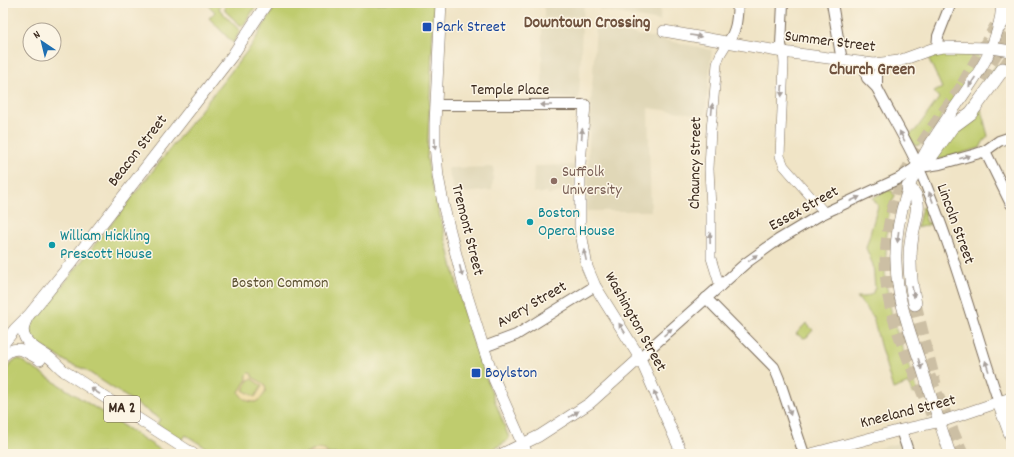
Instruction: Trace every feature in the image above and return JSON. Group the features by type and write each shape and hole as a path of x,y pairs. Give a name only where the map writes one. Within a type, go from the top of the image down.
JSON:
{"highway":[{"path":"999,27 1011,9"},
{"path":"918,165 930,158 952,127 971,113 1003,68"},
{"path":"908,187 912,191 917,202 910,261 910,276 915,304"},
{"path":"1005,401 1011,435"}],"main road":[{"name":"Beacon Street","path":"5,338 29,314 76,257 232,56 267,3"},
{"name":"Tremont Street","path":"441,3 435,145 438,176 444,208 465,289 494,379 527,454"},
{"path":"728,42 734,33 736,26 738,3"},
{"path":"783,3 781,45 783,52"},
{"path":"832,3 842,61"},
{"path":"937,48 938,36 950,3"},
{"path":"950,454 906,320 898,284 896,258 898,233 902,206 908,187 918,165 933,139 984,65 999,27 1002,3"},
{"name":"Summer Street","path":"664,31 783,52 864,64 884,64 899,61 937,48 992,48 1011,51"},
{"name":"Summer Street","path":"992,48 1011,42"},
{"name":"Lincoln Street","path":"864,64 866,73 918,165 1005,401"},
{"path":"874,85 877,74 884,64"},
{"name":"Temple Place","path":"436,105 584,105"},
{"name":"Washington Street","path":"584,105 580,163 580,227 587,267 595,286 640,358 682,454"},
{"path":"918,165 928,166 940,164 985,151 993,143 1011,137"},
{"path":"985,151 1011,204"},
{"name":"Essex Street","path":"640,358 746,263 767,248 825,213 908,173 918,165"},
{"path":"886,184 897,183 908,187"},
{"name":"Avery Street","path":"484,347 516,335 595,286"},
{"path":"706,298 774,367 804,454"},
{"name":"Beacon Street","path":"23,344 23,328 29,314"},
{"path":"3,356 9,351 23,344"},
{"name":"MA 2","path":"23,344 193,454"},
{"path":"502,454 541,435 590,403 640,358"},
{"name":"Kneeland Street","path":"812,454 900,430 939,422 1005,401"},
{"path":"900,430 909,454"}],"street":[{"name":"Chauncy Street","path":"720,286 711,258 709,162 710,130 717,64 720,55 728,42"},
{"path":"783,52 784,63 780,156 784,166 825,213"}],"shaded area":[{"path":"544,3 584,3 583,16 544,18"},
{"path":"600,3 661,3 660,21 599,10"},
{"path":"582,26 579,99 542,97 542,28"},
{"path":"596,26 712,50 705,115 648,108 651,211 586,211"},
{"name":"Suffolk University","path":"575,165 574,189 548,195 547,191 539,194 539,192 533,193 534,166"},
{"path":"494,167 492,190 455,194 448,170 449,168"},
{"path":"899,443 903,454 864,454 863,452"}],"green space":[{"path":"206,3 223,3 219,7 220,10 240,31 233,43 209,18 215,12"},
{"path":"227,3 258,3 243,26 225,11 225,5"},
{"name":"Boston Common","path":"277,3 433,3 434,10 427,159 464,312 478,356 509,438 506,442 484,454 216,454 186,435 182,440 166,431 157,424 160,419 84,369 70,364 33,339 31,328 33,323 252,45"},
{"path":"942,52 975,54 980,60 923,143 916,146 911,142 907,135 915,131 939,98 934,92 942,88 928,57"},
{"path":"997,64 999,66 976,100 963,112"},
{"path":"981,109 988,136 980,148 937,160 935,159 953,131"},
{"path":"887,190 892,191 895,195 889,210 885,278 893,321 918,392 913,394 909,383 893,389 873,317 857,297 865,297 872,294 875,288 873,265 866,248 878,206 873,198"},
{"path":"925,207 927,212 924,214 927,223 930,222 931,224 917,228 922,208"},
{"path":"806,323 813,330 807,337 804,338 796,334"},
{"path":"19,359 167,454 3,454 3,374 13,361"}],"sand":[{"path":"249,373 252,374 252,377 264,384 266,389 264,395 255,402 246,400 239,392 247,379 247,375","holes":["252,379 262,386 255,397 243,390 248,380"]},
{"path":"317,449 324,450 329,454 306,454"}],"tunnel":[{"path":"963,84 996,26"},
{"path":"980,78 1011,31"},
{"path":"1003,69 1011,57"},
{"path":"932,414 898,330 889,299 886,260 887,240 895,201 910,165 930,131 969,77"},
{"path":"915,304 935,384"},
{"path":"929,376 962,454"}],"place":[{"name":"Park Street","path":"427,27"},
{"name":"Suffolk University","path":"554,181"},
{"name":"Boston Opera House","path":"530,222"},
{"name":"William Hickling Prescott House","path":"52,245"},
{"name":"Boylston","path":"476,373"}],"district":[{"name":"Downtown Crossing","path":"587,24"},
{"name":"Church Green","path":"872,71"}]}
